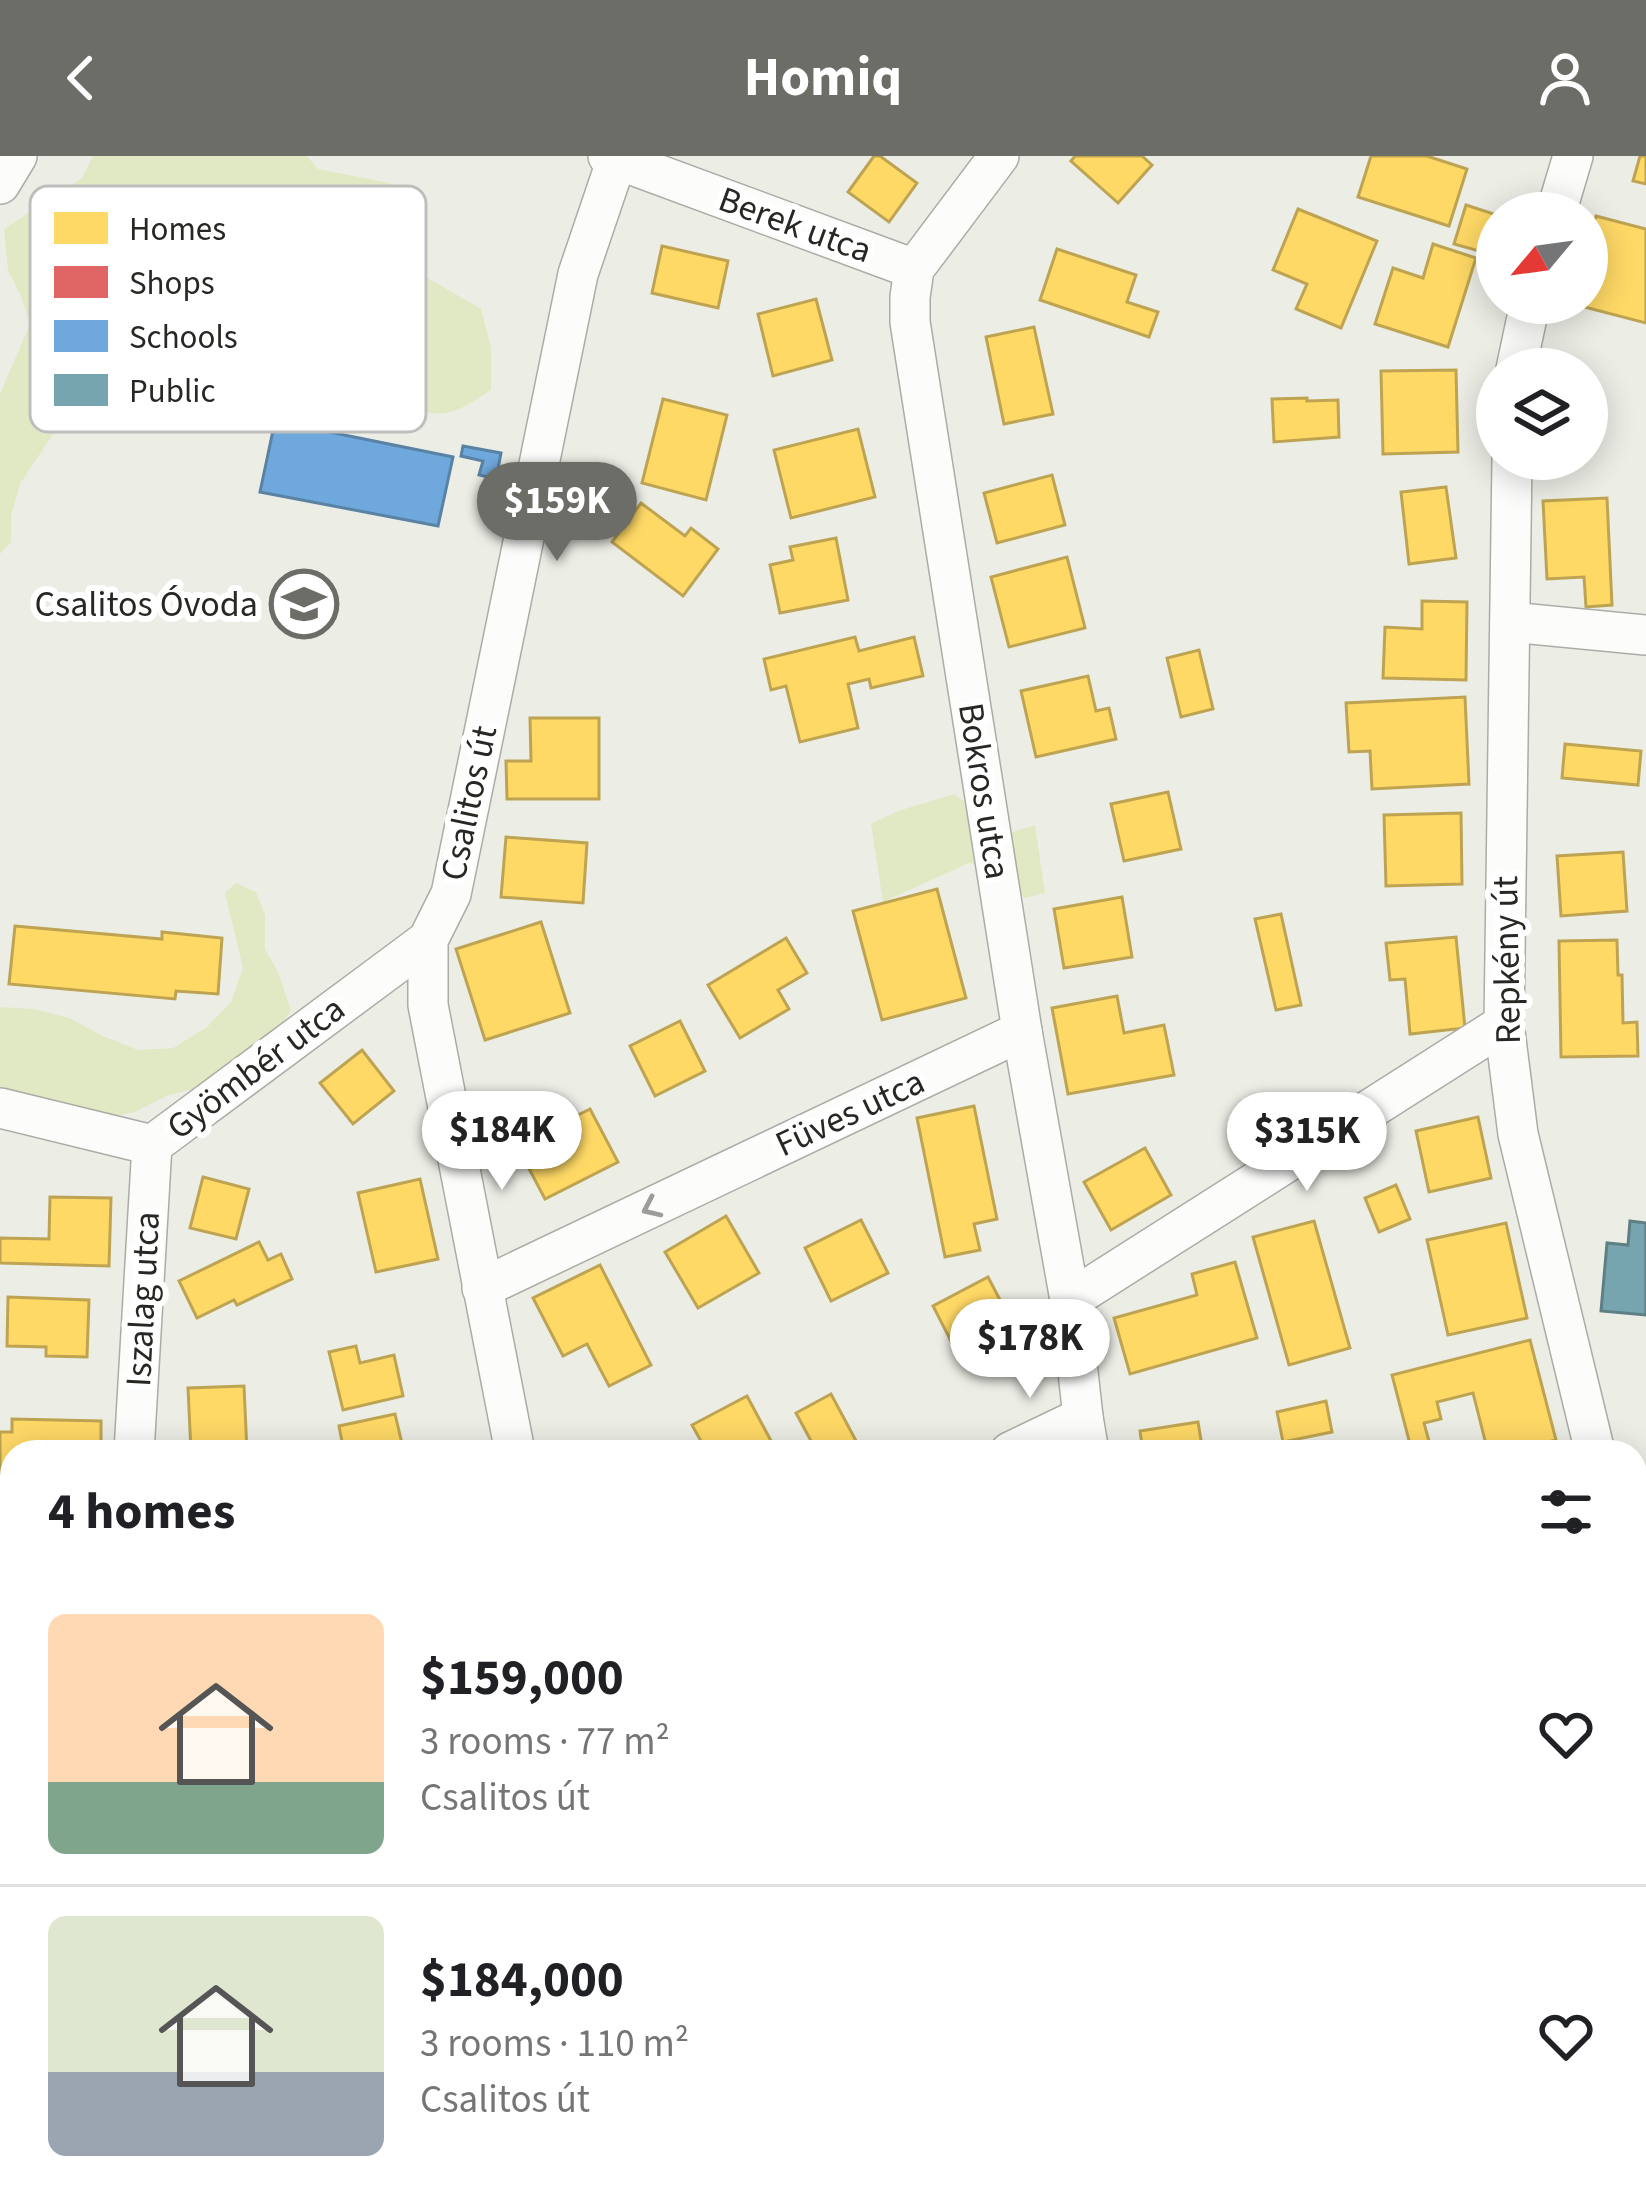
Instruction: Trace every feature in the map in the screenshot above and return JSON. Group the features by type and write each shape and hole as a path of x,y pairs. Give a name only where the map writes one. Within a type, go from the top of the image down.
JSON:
{"street":[{"path":"0,184 17,156"},
{"path":"914,269 999,156"},
{"path":"1562,192 1573,156"},
{"name":"Berek utca","path":"614,157 914,269"},
{"name":"Csalitos út","path":"512,1440 428,1004 428,940 451,894 578,274 614,157"},
{"name":"Bokros utca","path":"914,269 910,322 1022,1031 1070,1300 1086,1434"},
{"name":"Repkény út","path":"1512,480 1504,1024 1518,1134 1592,1440"},
{"path":"1510,622 1646,635"},
{"name":"Gyömbér utca","path":"0,1108 152,1145 428,940"},
{"path":"1070,1300 1504,1024"},
{"name":"Füves utca","path":"482,1288 1022,1031"},
{"name":"Iszalag utca","path":"135,1440 152,1145"}],"green space":[{"path":"93,156 307,156 318,169 391,186 70,186 82,178"},
{"path":"30,212 30,324 8,270 4,229"},
{"path":"426,277 481,309 491,348 491,390 447,413 428,413"},
{"path":"30,324 30,432 54,432 20,484 11,516 11,542 0,554 0,394"},
{"path":"954,794 1009,833 1035,825 1045,893 1025,898 986,866 969,863 883,902 871,824"},
{"path":"236,883 256,892 265,915 265,949 291,1011 262,1051 205,1086 169,1095 135,1112 88,1122 0,1101 0,1007 69,1018 138,1050 173,1048 207,1027 231,1002 243,968 225,893"}],"building: Homes":[{"path":"874,156 917,183 889,222 848,192"},
{"path":"1075,156 1142,156 1152,165 1118,203 1071,161"},
{"path":"1371,156 1427,156 1467,169 1449,226 1358,197"},
{"path":"1640,156 1646,156 1646,184 1633,181"},
{"path":"1466,205 1476,208 1476,250 1454,244"},
{"path":"1298,209 1377,241 1341,328 1296,309 1307,284 1273,270"},
{"path":"1608,219 1646,229 1646,323 1608,313"},
{"path":"1433,244 1476,258 1448,347 1375,324 1393,268 1423,278"},
{"path":"662,246 728,261 718,308 652,293"},
{"path":"1057,249 1136,275 1127,302 1158,312 1149,337 1040,300"},
{"path":"816,299 832,360 773,376 758,314"},
{"path":"1034,327 1053,414 1004,424 986,337"},
{"path":"1456,370 1458,452 1383,454 1381,371"},
{"path":"663,399 727,415 706,500 642,483"},
{"path":"1272,399 1338,400 1339,437 1274,442"},
{"path":"858,429 875,497 791,518 774,450"},
{"path":"1052,475 1065,525 997,543 984,493"},
{"path":"1446,487 1456,558 1409,564 1401,492"},
{"path":"1607,498 1612,605 1586,607 1584,577 1547,579 1543,501"},
{"path":"641,503 685,536 691,528 718,549 683,596 612,542"},
{"path":"836,538 848,600 780,613 770,565 793,560 790,547"},
{"path":"1067,557 1085,628 1009,647 991,577"},
{"path":"1422,601 1467,602 1466,680 1383,678 1385,627 1422,629"},
{"path":"855,637 859,651 914,637 923,676 871,688 869,679 848,684 858,728 800,742 786,686 771,690 764,659"},
{"path":"1199,650 1213,709 1181,717 1167,658"},
{"path":"1088,676 1096,711 1109,708 1116,739 1036,757 1021,691"},
{"path":"1465,697 1469,784 1372,789 1370,751 1349,752 1346,703"},
{"path":"530,718 599,718 599,799 507,799 506,761 531,761"},
{"path":"1565,744 1641,751 1638,785 1562,778"},
{"path":"1168,792 1181,849 1124,861 1111,804"},
{"path":"1461,813 1462,884 1386,886 1384,815"},
{"path":"506,837 587,843 583,903 501,897"},
{"path":"1623,852 1627,911 1561,916 1557,856"},
{"path":"937,889 966,998 882,1020 853,911"},
{"path":"1122,897 1132,957 1064,968 1054,909"},
{"path":"1281,914 1301,1005 1276,1010 1255,919"},
{"path":"541,922 570,1013 485,1040 456,949"},
{"path":"15,926 162,939 162,932 222,938 218,994 176,991 175,999 9,984"},
{"path":"1456,937 1465,1028 1410,1034 1405,979 1390,980 1386,943"},
{"path":"786,938 807,973 778,990 789,1009 740,1038 708,985"},
{"path":"1617,940 1623,1023 1637,1022 1638,1056 1561,1057 1559,941"},
{"path":"1117,996 1124,1033 1164,1025 1174,1075 1068,1094 1052,1008"},
{"path":"680,1021 705,1071 655,1096 630,1046"},
{"path":"362,1050 394,1091 353,1124 320,1083"},
{"path":"974,1106 997,1219 974,1224 980,1250 945,1257 917,1118"},
{"path":"590,1109 618,1162 545,1199 517,1146"},
{"path":"1478,1117 1491,1178 1429,1192 1416,1131"},
{"path":"1145,1148 1171,1195 1111,1230 1084,1182"},
{"path":"203,1177 249,1189 236,1239 190,1228"},
{"path":"420,1179 438,1259 376,1272 358,1193"},
{"path":"1396,1185 1410,1219 1379,1232 1365,1198"},
{"path":"50,1197 111,1198 109,1266 0,1263 0,1238 49,1239"},
{"path":"726,1216 759,1273 698,1308 665,1252"},
{"path":"861,1220 888,1273 831,1301 805,1248"},
{"path":"1314,1221 1350,1348 1289,1365 1253,1237"},
{"path":"1506,1223 1527,1318 1448,1335 1427,1240"},
{"path":"259,1242 268,1260 281,1254 292,1279 197,1318 179,1281"},
{"path":"1235,1262 1257,1338 1130,1374 1114,1318 1197,1295 1192,1274"},
{"path":"600,1265 651,1365 609,1386 587,1344 563,1356 533,1298"},
{"path":"988,1277 1009,1317 953,1345 933,1306"},
{"path":"8,1297 89,1300 87,1357 46,1356 46,1347 7,1346"},
{"path":"1530,1340 1556,1440 1485,1440 1473,1393 1437,1402 1441,1419 1424,1423 1429,1440 1409,1440 1392,1375"},
{"path":"356,1346 360,1363 394,1355 403,1396 343,1410 329,1352"},
{"path":"244,1386 246,1440 190,1440 188,1388"},
{"path":"831,1394 856,1440 811,1440 796,1413"},
{"path":"747,1396 771,1440 700,1440 692,1425"},
{"path":"1326,1401 1332,1432 1283,1440 1277,1412"},
{"path":"395,1414 401,1440 342,1440 339,1426"},
{"path":"12,1419 101,1421 101,1440 0,1440 0,1432 12,1432"},
{"path":"1198,1422 1201,1440 1141,1440 1140,1431"}],"building: Schools":[{"path":"273,432 329,432 453,457 438,526 260,492"},
{"path":"463,446 501,453 496,479 479,475 483,461 461,456"}],"building: Public":[{"path":"1630,1221 1646,1223 1646,1315 1601,1311 1607,1243 1628,1245"}],"place":[{"name":"Csalitos Óvoda","path":"304,604"}]}
